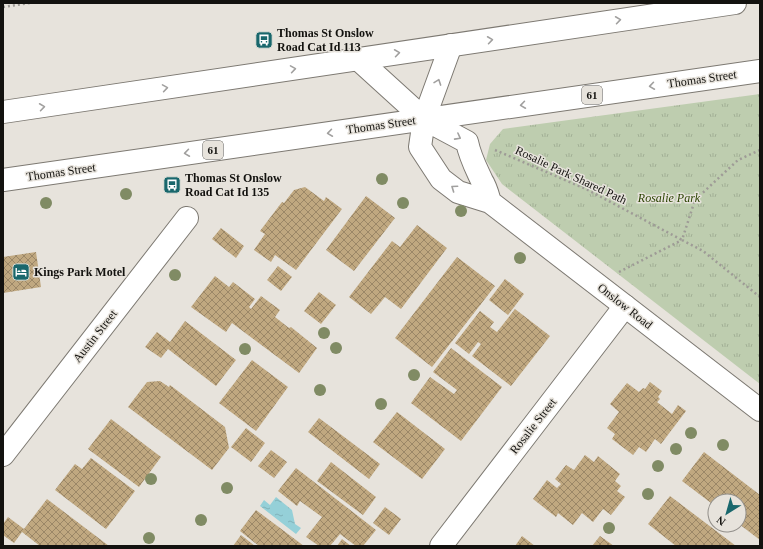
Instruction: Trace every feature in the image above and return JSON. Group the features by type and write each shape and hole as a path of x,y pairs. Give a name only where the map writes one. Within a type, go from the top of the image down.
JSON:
{"main road":[{"path":"3,112 735,3"},
{"name":"Onslow Road","path":"451,45 424,119 420,147 441,179 458,192 490,202 760,410"},
{"path":"358,59 424,119 467,142 470,154 483,182 490,202"},
{"name":"Thomas Street","path":"3,180 760,70"},
{"name":"Austin Street","path":"3,455 187,218"},
{"name":"Rosalie Street","path":"440,546 626,306"}],"path":[{"path":"3,7 30,3"},
{"name":"Rosalie Park Shared Path","path":"495,150 586,189 704,251 760,297"},
{"path":"626,306 619,272 682,240 695,200 738,160 760,150"}],"green space":[{"name":"Rosalie Park","path":"760,94 760,384 502,184 486,160 490,144 503,129"}],"water":[{"path":"276,497 292,510 295,524 301,528 296,534 260,506 264,500 270,505"}],"building":[{"path":"305,187 324,201 326,197 342,209 296,270 275,255 271,262 254,250 265,234 260,231 282,202 284,203 294,190"},
{"path":"366,196 395,218 354,271 326,250"},
{"path":"417,225 447,248 401,309 385,297 371,314 349,297 392,241 400,247"},
{"path":"221,228 244,246 236,258 212,239"},
{"name":"Kings Park Motel","path":"36,252 41,287 3,293 3,257"},
{"path":"457,257 495,286 432,367 395,338"},
{"path":"278,266 292,277 281,291 267,280"},
{"path":"215,276 229,287 233,282 255,299 249,307 251,309 261,296 280,310 275,317 289,328 291,327 317,348 299,373 232,323 226,332 191,307"},
{"path":"505,279 524,294 508,315 489,300"},
{"path":"319,292 336,305 321,324 304,311"},
{"path":"515,309 550,336 511,386 472,356 481,344 478,342 469,354 455,343 480,311 494,322 490,327 497,332"},
{"path":"185,321 236,360 216,386 168,349 161,358 145,347 157,332 170,342"},
{"path":"451,348 502,387 461,441 411,403 430,377 454,394 457,390 433,372"},
{"path":"252,360 288,387 256,431 219,403"},
{"path":"160,381 169,387 170,385 225,427 229,448 212,470 128,407 147,382"},
{"path":"650,382 662,391 658,397 660,399 657,402 672,414 678,405 686,411 661,444 655,439 646,452 639,447 633,455 612,439 615,434 607,428 619,412 610,404 627,383 639,392 643,388 645,389"},
{"path":"397,412 445,449 422,479 373,442"},
{"path":"319,418 380,464 369,479 308,432"},
{"path":"111,419 161,457 139,487 88,449"},
{"path":"246,428 265,443 251,462 231,447"},
{"path":"271,450 287,462 274,478 258,466"},
{"path":"704,452 760,495 760,540 747,530 747,493 707,493 707,500 682,481"},
{"path":"585,455 594,462 598,456 620,474 615,481 621,486 617,491 625,497 611,515 603,509 593,522 582,513 573,525 558,513 556,517 533,499 547,480 557,488 561,484 555,479 566,465 574,470"},
{"path":"91,458 135,491 106,529 55,490 75,464 82,469"},
{"path":"331,462 376,497 363,515 317,481"},
{"path":"296,468 376,530 363,546 356,546 340,534 330,546 319,546 306,537 322,517 300,501 297,506 278,491"},
{"path":"670,496 707,524 707,533 719,533 736,546 676,546 648,524"},
{"path":"47,499 109,546 40,546 22,532 14,543 3,535 3,524 8,517 24,529"},
{"path":"385,507 401,519 389,535 373,523"},
{"path":"256,510 304,546 259,546 240,531"},
{"path":"241,535 255,546 233,546"},
{"path":"522,536 535,546 515,546"},
{"path":"600,536 614,546 592,546"},
{"path":"342,539 351,546 337,546"}],"place":[{"name":"Thomas St Onslow Road Cat Id 113","path":"264,40"},
{"name":"Thomas St Onslow Road Cat Id 135","path":"172,185"},
{"name":"Kings Park Motel","path":"21,272"}]}
